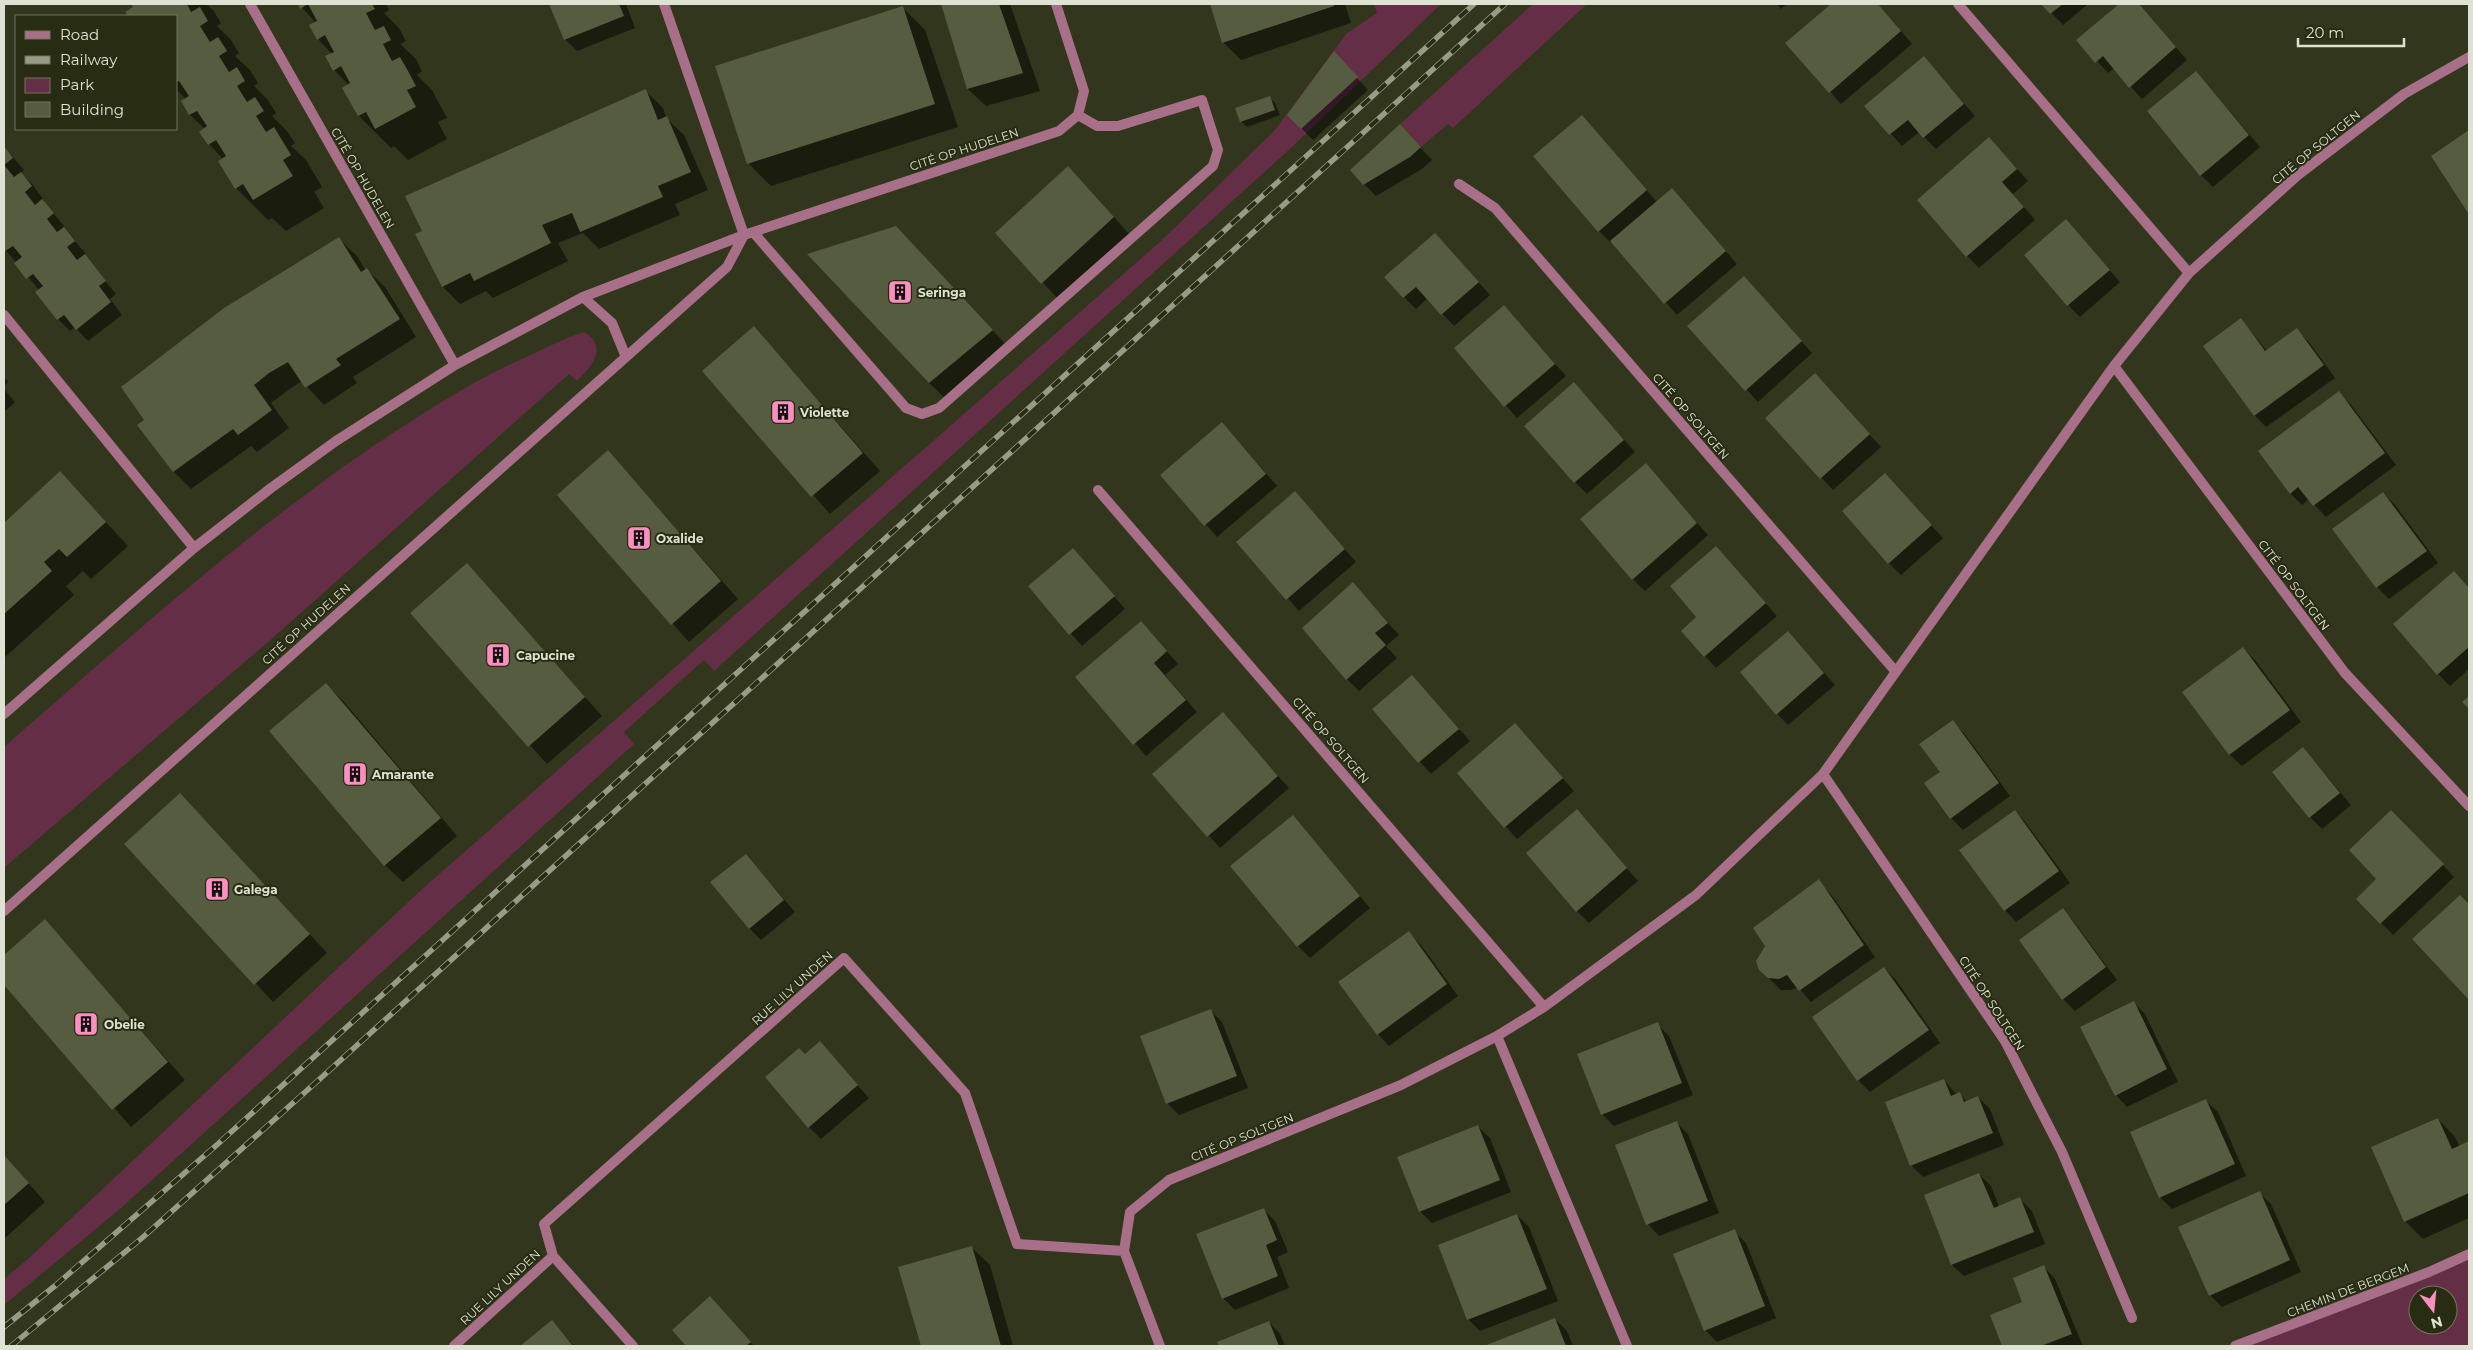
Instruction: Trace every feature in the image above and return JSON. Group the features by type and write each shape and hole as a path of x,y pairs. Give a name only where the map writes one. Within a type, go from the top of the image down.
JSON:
{"street":[{"name":"CITÉ OP HUDELEN","path":"250,4 454,364"},
{"path":"664,4 748,233 906,408 922,414 939,408 1213,166 1218,150 1202,100 1118,126 1096,126 1078,115 1084,91 1056,4"},
{"path":"1958,4 2189,273"},
{"name":"CITÉ OP SOLTGEN","path":"1160,1346 1124,1251 1130,1212 1169,1180 1401,1086 1497,1036 1544,1007 1696,895 1822,774 2114,366 2189,273 2306,169 2404,94 2469,57"},
{"name":"CITÉ OP HUDELEN","path":"4,714 194,548 336,441 454,364 583,297 748,233 1059,131 1078,115"},
{"name":"CITÉ OP SOLTGEN","path":"1459,184 1495,208 1896,672"},
{"name":"CITÉ OP HUDELEN","path":"4,911 727,267 748,233"},
{"path":"583,297 612,323 626,357"},
{"path":"4,315 194,548"},
{"name":"CITÉ OP SOLTGEN","path":"2114,366 2344,673 2469,806"},
{"name":"CITÉ OP SOLTGEN","path":"1098,490 1544,1007"},
{"name":"CITÉ OP SOLTGEN","path":"1822,774 2005,1041 2062,1152 2132,1318"},
{"name":"RUE LILY UNDEN","path":"454,1346 553,1256 544,1224 844,958 965,1093 1017,1244 1124,1251"},
{"path":"1497,1036 1627,1346"},
{"name":"CHEMIN DE BERGEM","path":"2235,1346 2429,1272 2469,1254"},
{"path":"553,1256 633,1346"}],"green space":[{"path":"1374,4 1441,4 1292,147 714,671 704,660 624,732 634,744 120,1209 4,1305 4,1279 29,1258 421,890 1161,241 1275,130 1346,34 1377,13"},
{"path":"1533,4 1587,4 1453,128 1448,124 1421,147 1400,124"},
{"path":"584,332 596,344 596,357 577,381 569,374 275,636 4,868 4,747 170,603 283,511 342,468 402,427 465,388 490,374"},
{"path":"2469,1254 2469,1346 2235,1346"}],"building":[{"path":"131,4 187,4 191,12 200,7 208,21 200,26 210,42 218,37 227,51 219,56 229,72 237,67 245,81 237,86 247,102 255,97 264,111 256,116 266,132 274,127 291,155 283,160 293,176 253,200 243,184 235,189 218,161 226,156 216,140 208,145 199,132 207,126 197,111 189,115 181,101 189,96 178,81 178,15 127,15 125,12 133,7"},
{"path":"298,4 308,4 300,9"},
{"path":"308,4 372,4 375,9 366,13 375,30 384,26 391,40 383,44 392,61 400,57 416,86 407,90 416,107 375,129 366,112 358,116 342,88 350,83 341,66 333,71 325,56 334,52 325,35 317,40 309,25 317,21"},
{"path":"549,4 619,4 624,16 564,40"},
{"path":"941,4 999,4 1023,73 967,89"},
{"path":"1210,4 1334,4 1334,6 1222,43"},
{"path":"1831,4 1878,4 1901,31 1829,93 1785,43"},
{"path":"2041,4 2063,4 2050,14"},
{"path":"2119,4 2139,4 2176,47 2129,88 2103,56 2095,63 2076,40"},
{"path":"903,6 935,104 747,164 715,66"},
{"path":"1334,51 1358,77 1301,129 1287,115"},
{"path":"1924,56 1964,104 1923,138 1908,120 1889,135 1864,106"},
{"path":"2196,71 2249,135 2200,176 2147,111"},
{"path":"646,89 658,120 667,116 691,172 658,186 663,197 580,232 572,213 542,225 551,243 474,281 470,273 442,287 415,234 422,231 405,196"},
{"path":"1270,96 1275,110 1240,122 1235,108"},
{"path":"1582,115 1647,190 1598,232 1533,156"},
{"path":"1400,124 1421,147 1410,157 1363,185 1350,170"},
{"path":"2469,130 2469,212 2468,213 2431,156"},
{"path":"1989,137 2017,169 2002,182 2024,207 1966,257 1917,200"},
{"path":"4,146 13,158 4,165"},
{"path":"4,165 14,177 21,172 32,186 25,192 35,205 42,199 54,213 47,219 57,232 64,227 75,241 67,247 77,260 85,254 106,281 99,286 111,302 76,330 64,315 57,320 35,292 43,286 33,274 26,279 14,263 22,257 13,246 4,250"},
{"path":"1068,166 1114,217 1041,284 995,233"},
{"path":"1672,188 1726,251 1664,304 1610,241"},
{"path":"2066,219 2110,270 2067,306 2024,255"},
{"name":"Seringa","path":"896,226 993,330 929,383 807,254"},
{"path":"1435,233 1479,282 1441,315 1416,287 1403,298 1384,277"},
{"path":"339,237 361,272 367,268 400,319 336,359 341,365 305,388 288,362 269,373 254,385 272,410 238,435 233,429 173,472 137,425 144,420 121,387 224,308"},
{"path":"1744,276 1802,341 1745,391 1687,326"},
{"path":"1504,305 1555,364 1504,407 1454,348"},
{"path":"2241,318 2265,351 2297,328 2324,365 2254,416 2203,346"},
{"name":"Violette","path":"754,326 863,453 811,497 702,371"},
{"path":"1815,373 1870,434 1820,479 1765,418"},
{"path":"1574,382 1624,440 1574,483 1524,426"},
{"path":"2339,391 2385,453 2313,506 2298,487 2290,494 2258,451"},
{"path":"1222,422 1266,474 1204,526 1160,475"},
{"name":"Oxalide","path":"608,450 721,581 671,625 557,495"},
{"path":"1646,463 1697,523 1632,580 1580,519"},
{"path":"60,471 106,522 67,557 59,549 44,562 52,571 4,614 4,523"},
{"path":"1885,473 1932,525 1888,564 1842,511"},
{"path":"1295,491 1345,549 1286,600 1236,542"},
{"path":"2383,492 2427,551 2376,588 2332,529"},
{"path":"1716,546 1766,603 1704,657 1681,631 1696,617 1670,586"},
{"path":"1073,548 1115,596 1069,635 1028,586"},
{"name":"Capucine","path":"467,563 585,697 528,747 410,613"},
{"path":"2454,571 2469,588 2469,647 2437,675 2393,624"},
{"path":"1353,582 1388,623 1375,633 1386,645 1346,680 1302,628"},
{"path":"1141,621 1167,651 1154,663 1186,700 1133,745 1075,677"},
{"path":"1788,631 1824,673 1776,715 1740,672"},
{"path":"2243,647 2290,710 2229,755 2182,692"},
{"path":"1412,675 1459,729 1418,763 1372,709"},
{"name":"Amarante","path":"326,683 441,818 384,866 269,731"},
{"path":"2469,696 2469,709 2462,702"},
{"path":"1223,712 1278,776 1207,837 1152,774"},
{"path":"1953,720 1999,783 1950,819 1924,783 1940,772 1919,744"},
{"path":"1515,723 1563,778 1504,828 1457,773"},
{"path":"2303,747 2340,793 2309,818 2272,772"},
{"name":"Galega","path":"180,793 310,934 254,985 124,844"},
{"path":"1577,809 1627,868 1576,912 1526,853"},
{"path":"2015,810 2059,871 2004,911 1959,850"},
{"path":"2391,810 2444,864 2380,924 2356,899 2376,879 2349,850"},
{"path":"1293,815 1360,896 1297,947 1230,866"},
{"path":"746,854 784,900 749,929 710,882"},
{"path":"1819,879 1864,945 1799,991 1787,975 1779,979 1768,978 1759,970 1756,961 1765,946 1753,928"},
{"path":"2460,895 2469,904 2469,1000 2412,939"},
{"path":"2063,908 2106,967 2062,1000 2019,940"},
{"name":"Obelie","path":"45,919 168,1062 112,1110 4,985 4,955"},
{"path":"1409,931 1447,984 1377,1035 1338,982"},
{"path":"1884,967 1929,1030 1857,1081 1812,1017"},
{"path":"2134,1001 2167,1069 2115,1096 2080,1027"},
{"path":"1211,1009 1237,1076 1166,1104 1140,1036"},
{"path":"1658,1022 1682,1083 1601,1115 1577,1054"},
{"path":"820,1041 858,1085 808,1128 765,1077 799,1048 805,1054"},
{"path":"1944,1079 1951,1096 1960,1092 1964,1102 1978,1096 1993,1133 1910,1166 1885,1102"},
{"path":"2206,1099 2235,1164 2159,1198 2130,1132"},
{"path":"2438,1118 2452,1149 2469,1141 2469,1193 2404,1222 2371,1147"},
{"path":"1677,1121 1708,1201 1646,1225 1615,1145"},
{"path":"1478,1125 1500,1180 1419,1212 1397,1157"},
{"path":"4,1155 29,1183 4,1205"},
{"path":"1979,1173 1994,1208 2020,1197 2034,1232 1951,1265 1924,1195"},
{"path":"2260,1191 2290,1260 2209,1296 2178,1227"},
{"path":"1264,1208 1277,1240 1266,1245 1278,1276 1222,1299 1196,1234"},
{"path":"1517,1214 1547,1289 1467,1320 1438,1245"},
{"path":"1735,1229 1765,1306 1704,1331 1673,1254"},
{"path":"972,1246 1001,1346 921,1346 898,1267"},
{"path":"2044,1265 2072,1334 2041,1346 2002,1346 1990,1315 2022,1302 2013,1278"},
{"path":"710,1296 751,1342 746,1346 686,1346 672,1330"},
{"path":"1555,1318 1566,1346 1484,1346"},
{"path":"552,1320 573,1346 520,1346"},
{"path":"1269,1321 1279,1346 1219,1346 1217,1342"}],"railway":[{"path":"4,1327 56,1285 219,1143 1474,4"},
{"path":"11,1346 142,1238 322,1077 1505,4"}],"place":[{"name":"Seringa","path":"900,292"},
{"name":"Violette","path":"783,412"},
{"name":"Oxalide","path":"639,538"},
{"name":"Capucine","path":"498,655"},
{"name":"Amarante","path":"355,774"},
{"name":"Galega","path":"217,889"},
{"name":"Obelie","path":"86,1024"}]}
